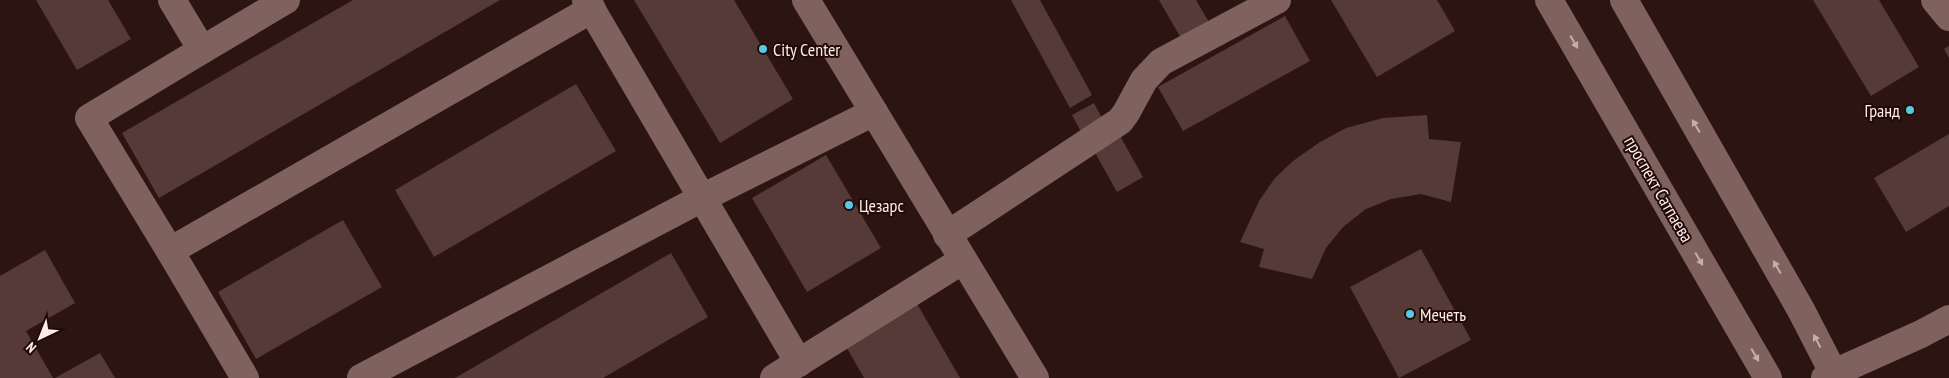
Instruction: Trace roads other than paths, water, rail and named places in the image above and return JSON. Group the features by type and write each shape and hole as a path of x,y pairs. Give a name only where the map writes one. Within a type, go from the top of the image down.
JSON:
{"street":[{"path":"172,0 202,50"},
{"path":"245,378 88,118 286,0"},
{"path":"806,0 1035,378"},
{"path":"947,235 1120,121 1144,80 1161,62 1277,0"},
{"name":"проспект Сатпаева","path":"1549,0 1768,378"},
{"path":"1624,0 1801,310 1832,376 1949,319"},
{"path":"1935,0 1949,17"},
{"path":"170,251 589,4 798,363"},
{"path":"361,378 702,198 874,112"},
{"path":"774,378 962,260"}],"place":[{"name":"City Center","path":"763,49"},
{"name":"Гранд","path":"1910,110"},
{"name":"Цезарс","path":"849,205"},
{"name":"Мечеть","path":"1410,314"}]}
